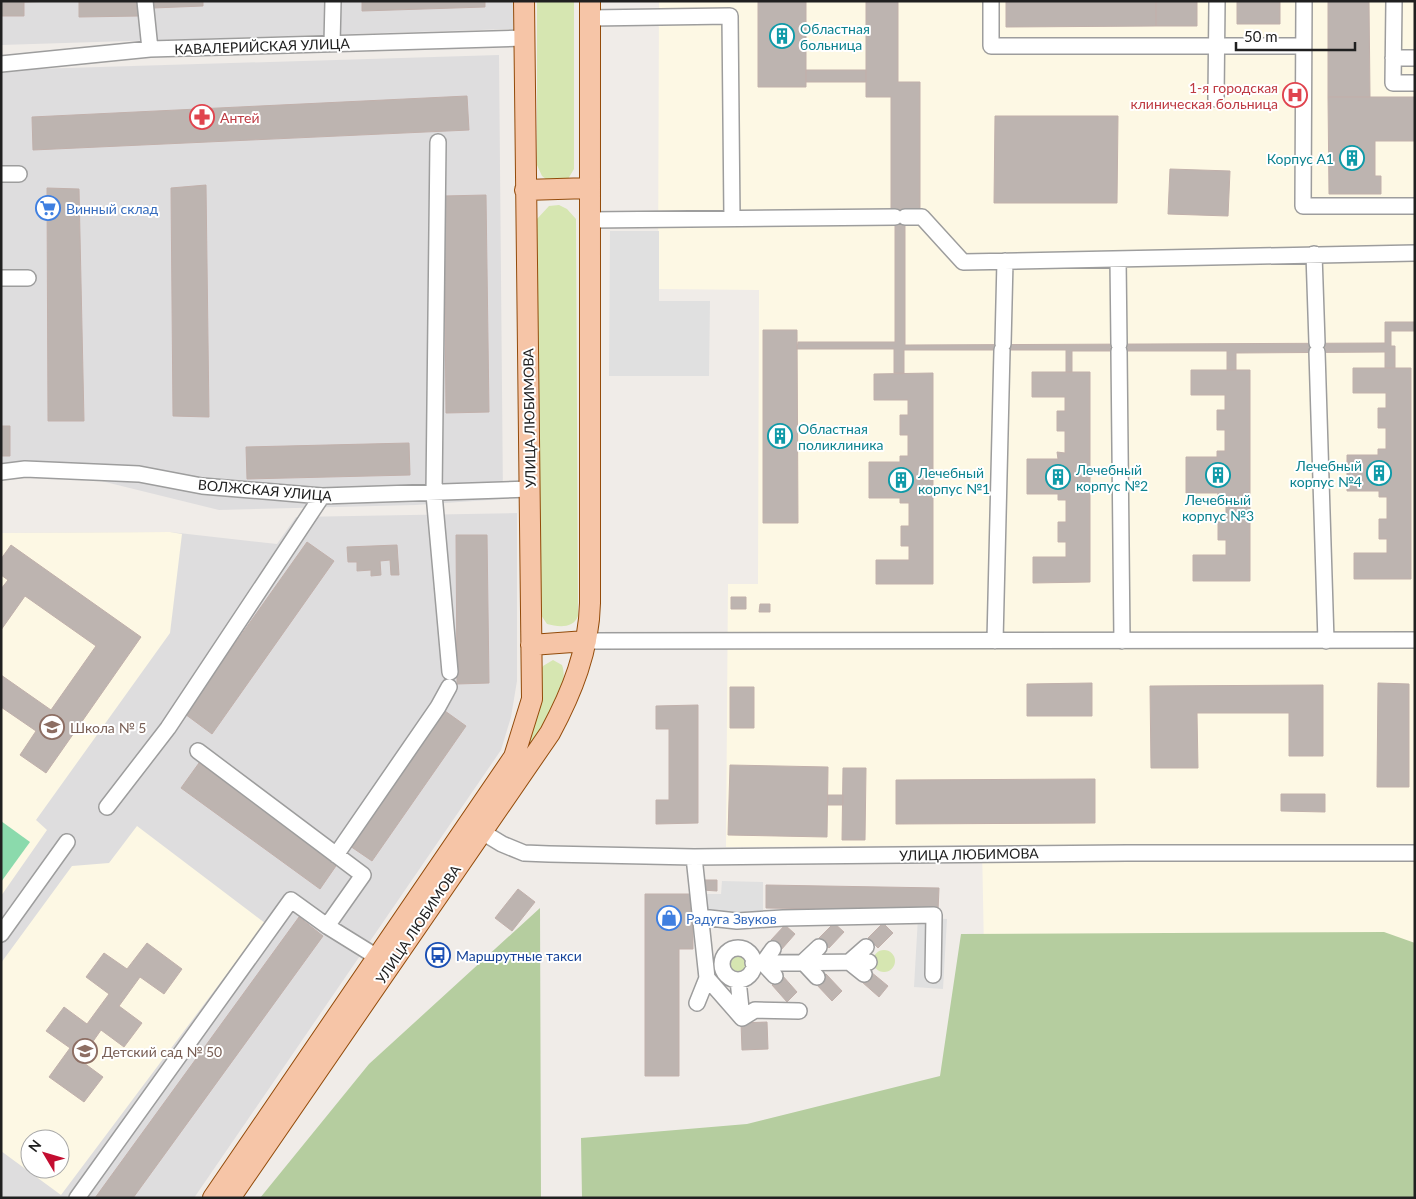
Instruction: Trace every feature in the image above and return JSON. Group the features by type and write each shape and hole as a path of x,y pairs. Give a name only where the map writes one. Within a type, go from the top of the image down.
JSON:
{"main road":[{"name":"УЛИЦА ЛЮБИМОВА","path":"230,1198 475,828 514,757 532,699 524,1"},
{"name":"УЛИЦА ЛЮБИМОВА","path":"213,1198 377,957 550,733 567,700 586,641 590,603 590,9"},
{"path":"525,190 590,188"},
{"path":"531,645 586,641"}],"street":[{"path":"146,1 150,49"},
{"path":"332,44 333,1"},
{"path":"991,1 991,46 1303,46"},
{"path":"1216,99 1217,1"},
{"path":"1304,1 1303,206 1415,206"},
{"path":"1394,1 1394,83 1415,83"},
{"path":"590,9 730,16 732,219"},
{"name":"КАВАЛЕРИЙСКАЯ УЛИЦА","path":"1,64 150,49 524,38"},
{"path":"1394,58 1415,58"},
{"path":"438,142 434,494 450,672"},
{"path":"1,174 19,174"},
{"path":"590,220 922,217 963,262 1415,253"},
{"path":"1314,254 1326,640"},
{"path":"1118,259 1122,641"},
{"path":"996,641 1005,261"},
{"path":"1,278 28,278"},
{"name":"ВОЛЖСКАЯ УЛИЦА","path":"1,472 25,469 139,474 202,486 322,496 434,494 530,489"},
{"path":"107,807 168,728 322,496"},
{"path":"586,641 1415,640"},
{"path":"336,855 438,707 448,687"},
{"path":"198,751 363,875 327,926"},
{"name":"УЛИЦА ЛЮБИМОВА","path":"475,828 502,844 524,852 694,857 1127,853 1415,853"},
{"path":"1,934 67,842"},
{"path":"694,857 707,978 697,1004"},
{"path":"77,1198 291,900 327,926 377,957"},
{"path":"700,917 737,921 783,918 934,915 934,975"},
{"path":"736,948 737,921"},
{"path":"803,962 819,947"},
{"path":"738,980 725,972 723,962 726,953 736,948 741,948 750,953 758,963 775,976"},
{"path":"738,980 752,973 758,963 773,949"},
{"path":"704,959 723,962"},
{"path":"758,963 866,961"},
{"path":"803,962 818,976"},
{"path":"707,978 742,1018"},
{"path":"738,980 742,1018"},
{"path":"742,1018 755,1010 798,1011"}],"shaded area":[{"path":"1,1 514,1 514,29 1,45"},
{"path":"659,1 1415,1 1415,952 984,951 982,845 726,847 728,584 758,584 759,290 658,289"},
{"path":"499,55 503,499 416,505 219,510 24,462 1,463 1,70"},
{"path":"610,231 659,231 659,301 710,301 709,376 609,376"},
{"path":"517,513 517,681 511,717 501,750 194,1198 1,1198 1,533 170,532 277,544 296,517"},
{"name":"Школа № 5","path":"170,532 182,534 170,633 36,820 47,830 1,896 1,533"},
{"name":"Детский сад № 50","path":"137,826 265,923 61,1195 39,1179 70,1179 70,1129 20,1129 20,1165 1,1151 1,963 72,866 109,863"},
{"path":"722,881 763,882 763,913 705,912 705,894 721,894"},
{"path":"918,917 947,919 943,989 914,987"}],"green space":[{"path":"537,1 574,1 574,169 568,179 551,183 542,176 537,165"},
{"path":"559,205 567,209 576,219 578,616 573,623 565,626 547,624 541,615 537,219 549,206"},
{"path":"553,660 562,665 564,675 559,697 548,719 529,748 540,672 543,666"},
{"path":"1,821 30,842 1,882"},
{"path":"540,908 541,1198 260,1198 369,1064"},
{"path":"1384,932 1415,943 1415,1198 582,1198 581,1138 747,1124 940,1076 961,934"},
{"path":"880,950 888,950 895,957 895,965 888,972 880,972 873,965 873,957"},
{"path":"738,952 746,956 750,964 746,972 738,976 730,972 726,964 730,956"}],"building":[{"path":"1,1 56,1 24,2 24,16 1,16"},
{"path":"79,1 139,1 139,16 79,17"},
{"path":"153,1 203,1 203,6 153,8"},
{"path":"362,1 485,1 485,7 362,11"},
{"name":"Областная больница","path":"758,1 806,1 806,87 758,87"},
{"path":"866,1 898,1 898,82 920,82 920,213 891,212 891,97 866,97"},
{"path":"1006,1 1156,1 1156,26 1006,27"},
{"path":"1156,1 1197,1 1197,26 1156,26"},
{"path":"1237,1 1280,1 1280,24 1237,24"},
{"path":"1328,1 1369,1 1370,97 1328,97"},
{"path":"806,70 866,70 866,82 806,82"},
{"path":"467,96 469,130 33,150 32,117"},
{"name":"Корпус А1","path":"1328,97 1415,97 1415,141 1375,141 1375,176 1381,176 1381,194 1329,194"},
{"path":"995,116 1118,116 1117,203 994,203"},
{"path":"1170,169 1230,171 1228,216 1168,214"},
{"path":"206,185 209,417 173,416 171,188"},
{"path":"47,188 79,189 84,421 48,421"},
{"path":"486,195 489,412 446,413 444,196"},
{"path":"895,213 905,213 905,345 1385,343 1385,322 1415,322 1415,331 1391,331 1391,346 1395,346 1395,368 1385,368 1385,352 1236,353 1236,370 1227,370 1227,351 1072,351 1072,372 1066,372 1066,350 904,350 904,373 894,373 894,349 797,349 798,342 895,342"},
{"name":"Областная поликлиника","path":"763,330 797,330 798,523 763,523"},
{"name":"Лечебный корпус №4","path":"1353,368 1411,368 1411,579 1354,579 1354,553 1387,553 1387,539 1379,539 1379,519 1387,519 1387,497 1379,497 1379,491 1347,491 1347,455 1378,455 1378,449 1386,449 1386,428 1378,428 1378,408 1386,408 1386,393 1353,393"},
{"name":"Лечебный корпус №3","path":"1191,370 1250,370 1250,581 1193,581 1193,555 1226,555 1226,540 1218,540 1218,521 1226,521 1226,498 1217,498 1218,493 1186,493 1186,457 1217,457 1217,451 1225,451 1225,430 1217,430 1217,410 1225,410 1225,395 1191,395"},
{"name":"Лечебный корпус №2","path":"1032,372 1090,372 1090,582 1033,583 1033,557 1066,557 1066,542 1058,542 1058,522 1066,522 1066,500 1058,500 1058,494 1027,494 1027,459 1058,459 1057,452 1065,453 1065,431 1057,431 1057,411 1065,411 1065,397 1032,397"},
{"name":"Лечебный корпус №1","path":"933,373 933,584 876,584 876,560 909,560 909,546 901,546 901,526 909,526 909,503 900,503 900,498 869,498 869,462 900,462 900,456 908,456 908,435 900,435 900,415 908,415 908,400 874,400 874,374"},
{"path":"1,426 10,426 10,456 1,456"},
{"path":"409,443 410,475 247,479 246,447"},
{"path":"456,535 487,535 489,683 457,684"},
{"path":"307,542 334,561 212,734 185,714"},
{"path":"11,545 141,637 46,773 20,755 36,731 1,707 1,675 51,710 96,646 25,596 1,630 1,589 8,580 1,575 1,559"},
{"path":"397,545 399,575 391,575 390,560 380,561 381,575 371,576 371,570 357,571 357,562 348,562 347,547"},
{"path":"731,597 746,597 746,609 731,609"},
{"path":"760,604 770,604 770,612 759,612"},
{"path":"1092,683 1092,716 1027,716 1027,684"},
{"path":"1378,683 1409,684 1409,787 1377,787"},
{"path":"1323,685 1323,756 1289,756 1289,713 1197,713 1198,768 1151,768 1150,686"},
{"path":"730,687 754,687 754,728 730,728"},
{"path":"698,705 698,823 656,824 656,800 669,800 669,729 656,729 656,706"},
{"path":"445,711 466,726 372,861 350,846"},
{"path":"199,763 338,863 320,889 181,788"},
{"path":"730,765 828,767 827,837 728,835"},
{"path":"843,768 866,768 865,840 842,840"},
{"path":"1095,779 1095,823 896,824 896,780"},
{"path":"1281,794 1325,794 1325,812 1281,811"},
{"path":"828,795 843,795 843,805 828,805"},
{"path":"702,880 717,880 717,891 702,890"},
{"path":"766,885 939,888 938,911 766,908"},
{"path":"518,889 535,902 512,931 495,918"},
{"path":"645,894 693,894 693,949 679,949 679,1076 645,1076"},
{"path":"299,917 323,936 133,1198 95,1198"},
{"path":"834,923 844,932 829,948 819,938"},
{"path":"883,923 893,933 878,948 868,938"},
{"path":"785,925 795,934 781,950 771,940"},
{"path":"147,943 182,969 164,994 140,977 119,1006 142,1023 124,1047 101,1030 80,1060 103,1077 84,1102 49,1077 70,1048 46,1031 64,1007 87,1024 109,994 86,977 104,953 127,969"},
{"path":"871,972 888,986 879,997 862,982"},
{"path":"826,974 842,991 832,1001 816,984"},
{"path":"782,975 797,992 787,1002 772,985"},
{"path":"767,1022 768,1049 742,1050 741,1023"}],"place":[{"name":"Областная больница","path":"782,36"},
{"name":"1-я городская клиническая больница","path":"1295,95"},
{"name":"Антей","path":"202,117"},
{"name":"Корпус А1","path":"1352,158"},
{"name":"Винный склад","path":"48,208"},
{"name":"Областная поликлиника","path":"780,436"},
{"name":"Лечебный корпус №4","path":"1379,473"},
{"name":"Лечебный корпус №3","path":"1218,475"},
{"name":"Лечебный корпус №2","path":"1058,477"},
{"name":"Лечебный корпус №1","path":"901,480"},
{"name":"Школа № 5","path":"52,727"},
{"name":"Радуга Звуков","path":"669,918"},
{"name":"Маршрутные такси","path":"438,955"},
{"name":"Детский сад № 50","path":"85,1051"}]}
